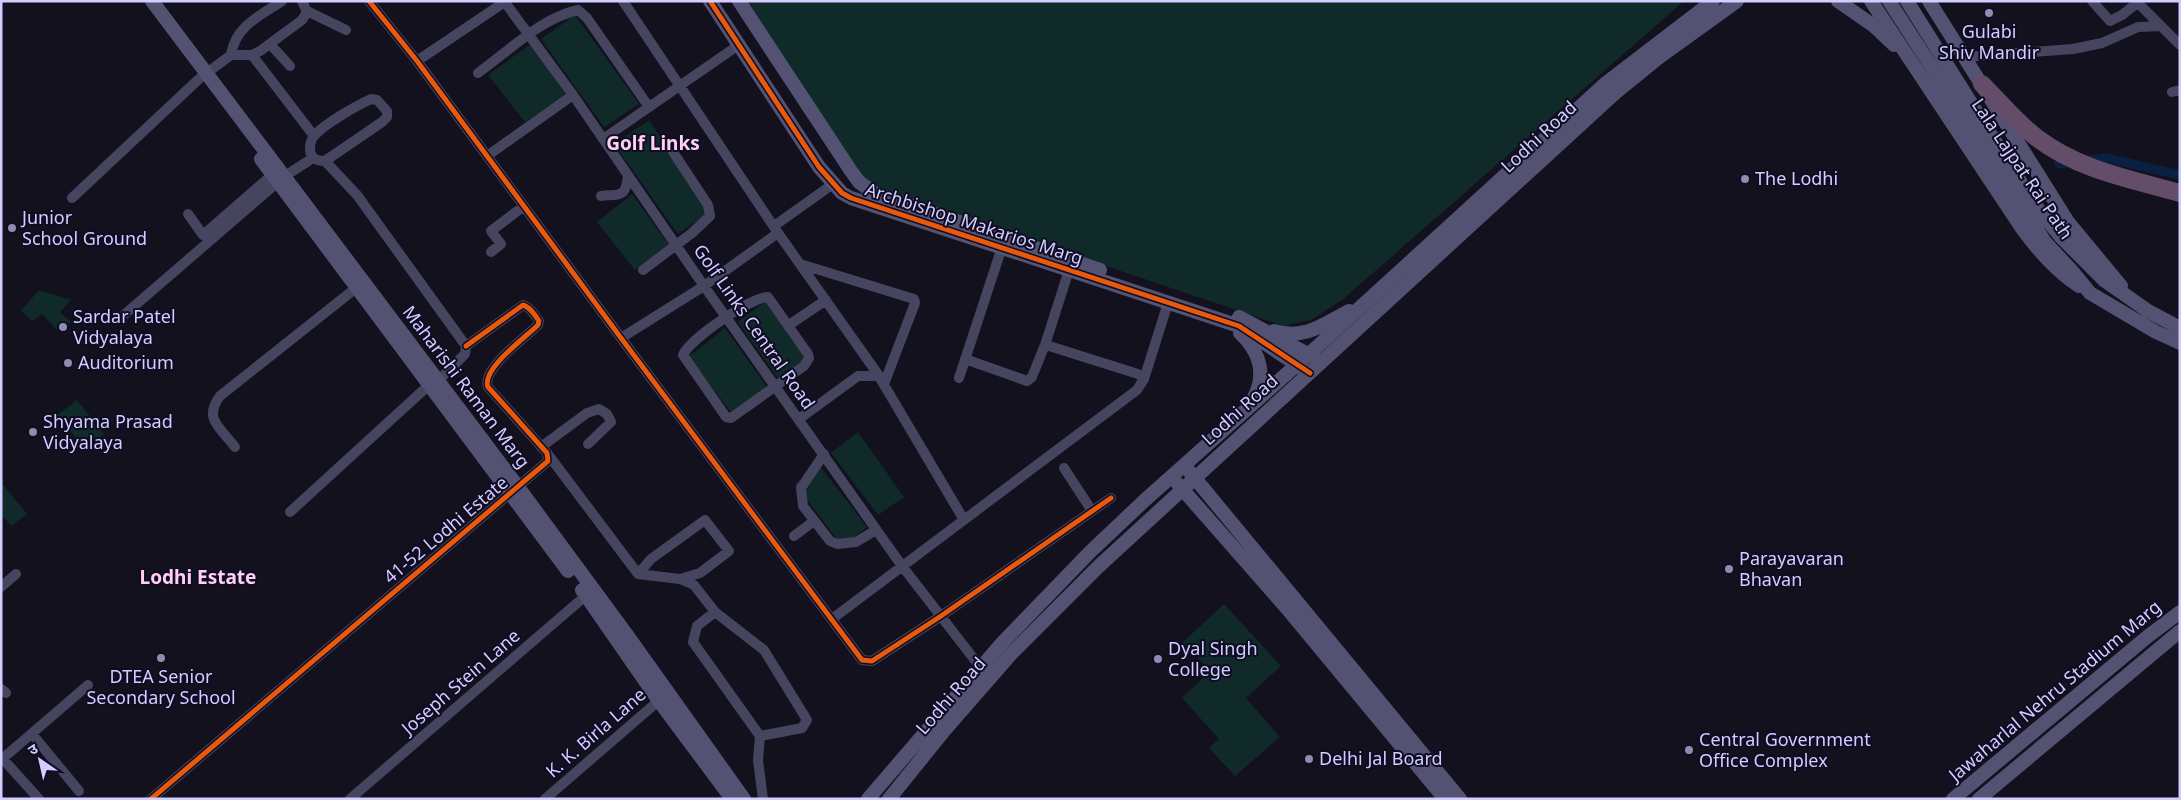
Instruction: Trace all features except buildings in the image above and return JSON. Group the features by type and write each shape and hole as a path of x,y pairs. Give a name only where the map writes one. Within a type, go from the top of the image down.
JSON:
{"highway":[{"path":"1982,84 2036,137 2090,168 2180,192"}],"main road":[{"name":"Maharishi Raman Marg","path":"143,1 204,76"},
{"name":"Maharishi Raman Marg","path":"152,1 279,178 590,592 730,798"},
{"name":"Archbishop Makarios Marg","path":"710,1 819,166 842,193 852,198 1004,243 1236,321 1322,362"},
{"name":"Archbishop Makarios Marg","path":"740,1 859,182 874,193 1069,270 1168,302 1236,321 1239,326 1310,373"},
{"path":"1652,46 1697,1"},
{"name":"Lodhi Road","path":"868,799 981,668 1090,552 1170,476 1297,365 1606,83 1713,1"},
{"name":"Lodhi Road","path":"889,799 943,732 1012,653 1099,566 1616,92 1658,58 1737,1"},
{"path":"1838,1 1888,39 1923,77"},
{"path":"1871,1 1979,161 2020,227 2061,275 2090,293"},
{"name":"Lala Lajpat Rai Path","path":"1889,1 2044,242 2090,293 2156,332 2180,343"},
{"name":"Lala Lajpat Rai Path","path":"1908,1 2035,205 2061,237 2104,280 2148,311 2180,328"},
{"path":"1930,3 2068,222 2128,296"},
{"name":"Maharishi Raman Marg","path":"279,178 356,288 434,383"},
{"path":"1236,321 1295,335 1312,331 1365,303"},
{"path":"1236,321 1258,358 1261,375 1258,390 1248,408"},
{"path":"1183,465 1460,799"},
{"path":"1170,476 1290,612 1445,799"},
{"name":"Jawaharlal Nehru Stadium Marg","path":"1953,799 2147,637 2180,612"},
{"name":"Jawaharlal Nehru Stadium Marg","path":"1979,799 2180,631"},
{"name":"Maharishi Raman Marg","path":"663,697 744,799"}],"street":[{"path":"231,55 233,44 239,33 282,1"},
{"path":"302,1 307,11 346,30"},
{"path":"369,1 417,61 862,660 869,662 941,616 1111,498"},
{"path":"417,61 505,1"},
{"name":"Golf Links Central Road","path":"505,1 573,95 676,246 876,530 981,668"},
{"path":"623,1 776,229 881,380 964,520"},
{"path":"2092,1 2110,21 2122,15 2137,2 2180,45"},
{"path":"478,74 529,35 562,14 578,10 582,12 649,107"},
{"path":"72,198 204,76 231,55 252,54 270,44 302,20 307,11"},
{"path":"1964,57 2073,49 2102,43 2138,27 2161,26"},
{"path":"270,44 290,66"},
{"path":"602,139 740,44"},
{"path":"252,54 314,136"},
{"path":"487,156 573,95"},
{"path":"313,158 310,154 310,143 314,136 354,107 371,99 377,100 387,111 387,117 325,161"},
{"path":"643,270 676,246 710,216 710,211 673,152"},
{"path":"188,214 203,235 279,178 313,158 325,161 357,195 466,346 465,354 290,512"},
{"path":"601,196 617,196 622,193 627,188 628,176"},
{"path":"125,314 279,178"},
{"path":"621,338 704,286 833,184"},
{"path":"491,252 500,244 491,231 524,206"},
{"path":"959,378 1004,243"},
{"path":"800,264 914,299 915,303 881,380"},
{"path":"965,359 1027,380 1032,377 1045,345 1069,270"},
{"path":"235,447 213,418 212,407 220,396 356,288"},
{"path":"766,296 771,299 809,358 804,366 732,418 726,417 683,356 685,350 726,317 766,296"},
{"path":"789,326 826,300"},
{"path":"832,618 1137,390 1143,384 1168,302"},
{"path":"466,346 523,305 529,308 536,317 539,321 538,325 509,351 490,373 486,382 488,387 544,450 638,574 680,579 694,585 715,612 764,650 807,720 802,728 760,736"},
{"path":"1045,345 1138,374 1144,379"},
{"path":"799,419 858,376 881,380"},
{"path":"544,450 587,413 599,409 607,414 611,422 588,444"},
{"name":"41-52 Lodhi Estate","path":"150,799 544,465 549,458 544,450"},
{"path":"824,454 801,488 803,506 830,541 837,544 856,542 876,530"},
{"path":"1064,468 1092,511"},
{"path":"638,574 651,560 705,520 729,551 700,573 680,579"},
{"path":"794,536 814,521"},
{"path":"1,587 16,574"},
{"name":"Joseph Stein Lane","path":"350,799 590,592"},
{"path":"715,612 696,626 693,642 760,736 758,760 763,799"},
{"path":"39,799 2,760 88,685"},
{"name":"K. K. Birla Lane","path":"545,799 663,697"},
{"path":"32,734 79,790"}],"green space":[{"path":"746,1 1684,1 1342,300 1311,320 1284,326 880,190 857,174"},
{"path":"575,15 639,104 604,127 541,39"},
{"path":"531,44 566,95 525,122 488,75"},
{"path":"649,120 710,212 678,234 614,144"},
{"path":"632,194 669,245 635,270 597,222"},
{"path":"39,290 71,300 60,312 71,322 58,331 42,314 33,321 21,311"},
{"path":"767,300 807,357 779,380 738,322"},
{"path":"725,328 767,387 731,412 688,357"},
{"path":"77,400 104,434 85,449 57,415"},
{"path":"858,432 904,497 878,515 831,453"},
{"path":"819,465 867,527 842,546 795,484"},
{"path":"2,483 27,514 11,526 1,514"},
{"path":"1224,604 1281,666 1246,698 1280,737 1235,776 1209,748 1219,739 1182,698 1210,671 1183,642"}],"waterway":[{"path":"2059,164 2106,158 2180,175"}],"cycle path":[{"path":"369,1 417,61 862,660 872,661 941,616 1111,498"},
{"path":"710,1 819,167 842,193 851,198 1239,326 1310,373"},
{"path":"151,799 548,461 547,453 488,387 488,380 497,363 538,325 539,321 536,316 523,305 466,346"}],"place":[{"name":"Gulabi Shiv Mandir","path":"1989,13"},
{"name":"The Lodhi","path":"1745,179"},
{"name":"Junior School Ground","path":"12,228"},
{"name":"Sardar Patel Vidyalaya","path":"63,327"},
{"name":"Auditorium","path":"68,363"},
{"name":"Shyama Prasad Vidyalaya","path":"33,432"},
{"name":"Parayavaran Bhavan","path":"1729,569"},
{"name":"DTEA Senior Secondary School","path":"161,658"},
{"name":"Dyal Singh College","path":"1158,659"},
{"name":"Central Government Office Complex","path":"1689,750"},
{"name":"Delhi Jal Board","path":"1309,759"}],"district":[{"name":"Golf Links","path":"653,143"},
{"name":"Lodhi Estate","path":"198,577"}]}
